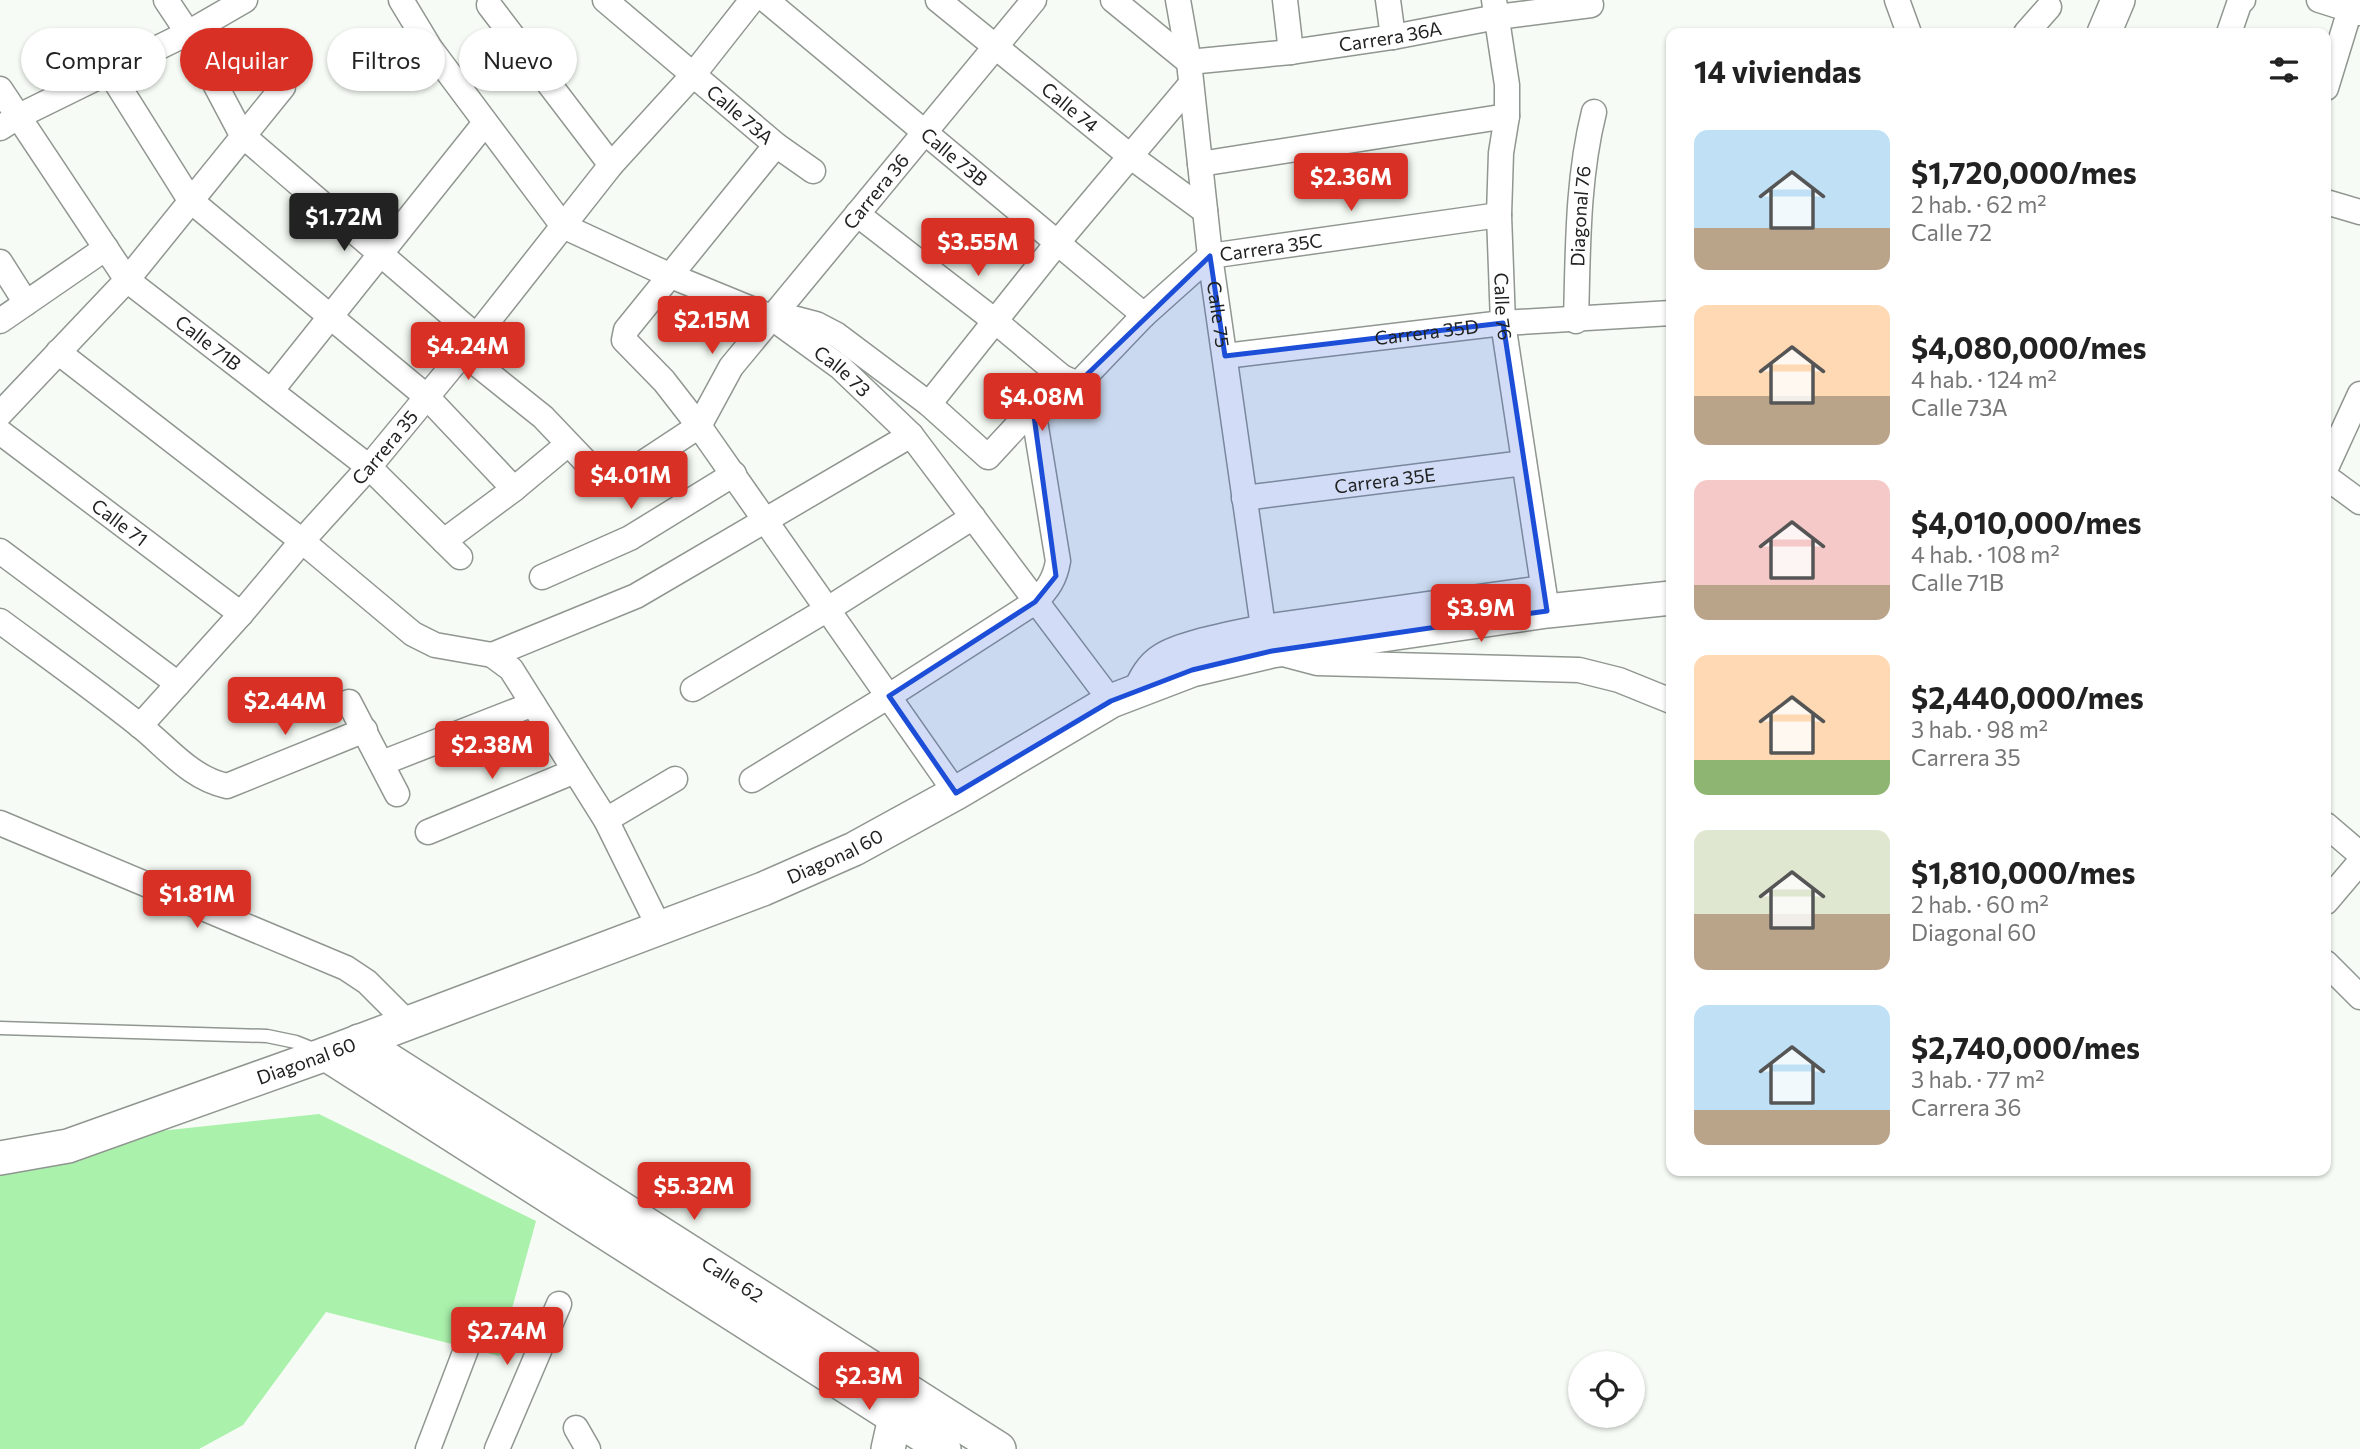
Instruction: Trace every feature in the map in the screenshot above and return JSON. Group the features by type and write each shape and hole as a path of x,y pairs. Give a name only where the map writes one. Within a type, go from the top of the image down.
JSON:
{"main road":[{"path":"2106,28 2118,0"},
{"name":"Diagonal 60","path":"0,1158 68,1146 326,1054 811,869 956,793 1123,696 1267,639 1545,599 1666,598"},
{"name":"Calle 62","path":"359,1041 897,1419 999,1449"},
{"name":"Calle 62","path":"326,1054 944,1449"}],"street":[{"path":"166,0 185,28"},
{"path":"197,28 246,0"},
{"name":"Calle 73","path":"401,0 430,48 563,226 671,276 771,317 840,367 911,435 1035,603 1123,696"},
{"name":"Calle 73A","path":"605,0 776,145 813,171"},
{"name":"Carrera 35","path":"140,726 369,467 611,165 693,75 752,0"},
{"name":"Calle 73B","path":"766,0 1144,315"},
{"name":"Calle 74","path":"938,0 1130,156 1205,211"},
{"name":"Carrera 36","path":"699,426 732,367 771,317 1034,0"},
{"path":"929,404 1130,156 1190,73 1113,0"},
{"name":"Calle 75","path":"1178,0 1190,73 1210,256 1267,639"},
{"path":"1285,0 1291,52"},
{"path":"1388,0 1393,37"},
{"path":"2231,28 2243,0"},
{"path":"2319,0 2354,8 2331,75"},
{"path":"489,5 611,165"},
{"name":"Carrera 36A","path":"1190,73 1291,52 1393,37 1495,9 1591,5"},
{"path":"2030,28 2049,7"},
{"name":"Calle 76","path":"1495,9 1507,85 1499,215 1503,323 1545,599"},
{"path":"1904,11 1918,28"},
{"name":"Calle 71B","path":"0,89 9,122 127,279 369,467 452,549 514,489"},
{"path":"9,122 70,91"},
{"path":"122,91 190,200 426,397 514,489 568,444"},
{"path":"219,91 242,135 380,254 605,482 614,482 699,426"},
{"path":"0,414 127,279 280,91"},
{"name":"Diagonal 76","path":"1576,321 1579,216 1586,145 1594,112"},
{"path":"1200,164 1507,116"},
{"path":"271,391 485,123"},
{"path":"776,145 626,330 624,340 664,381 699,426 956,793"},
{"path":"2331,203 2360,212"},
{"path":"857,214 1067,380 1078,384 1144,315 1210,256"},
{"name":"Carrera 35C","path":"1210,256 1499,215"},
{"path":"0,321 106,248"},
{"path":"0,262 26,303"},
{"name":"Carrera 35D","path":"1225,356 1503,323 1576,321 1666,313"},
{"path":"771,317 816,324 837,335 929,404 988,457 1034,409 1067,380"},
{"path":"58,352 302,541 413,634 435,645 492,655 511,668 606,820 659,927"},
{"path":"2331,457 2360,394"},
{"path":"752,780 1035,603 1047,589 1056,576 1058,561 1034,409"},
{"name":"Calle 71","path":"0,432 241,614"},
{"path":"492,655 636,596 911,435"},
{"name":"Carrera 35E","path":"1244,498 1524,463"},
{"path":"542,577 630,538 734,474"},
{"path":"2331,481 2360,502"},
{"path":"694,689 828,609 973,517"},
{"path":"0,551 178,684"},
{"path":"0,621 140,726 186,767 209,782 227,786 365,730"},
{"path":"1267,639 1317,663 1579,670 1619,680 1666,699"},
{"path":"349,702 397,794"},
{"path":"383,763 533,704"},
{"path":"428,832 575,771"},
{"path":"606,820 675,779"},
{"path":"0,823 346,968 367,982 407,1022"},
{"path":"2331,829 2360,854"},
{"path":"2331,896 2360,862"},
{"path":"2331,968 2360,996"},
{"path":"498,1449 559,1304"},
{"path":"428,1449 475,1326"}],"lane":[{"path":"0,1028 267,1037 296,1042 326,1054"}],"highlighted area":[{"path":"1210,256 1225,356 1503,323 1547,611 1272,651 1192,670 1111,701 956,793 889,696 1035,602 1056,576 1033,409 1062,377 1076,385"}],"green space":[{"path":"319,1114 536,1221 499,1356 326,1312 243,1425 199,1449 0,1449 0,1148"}]}
